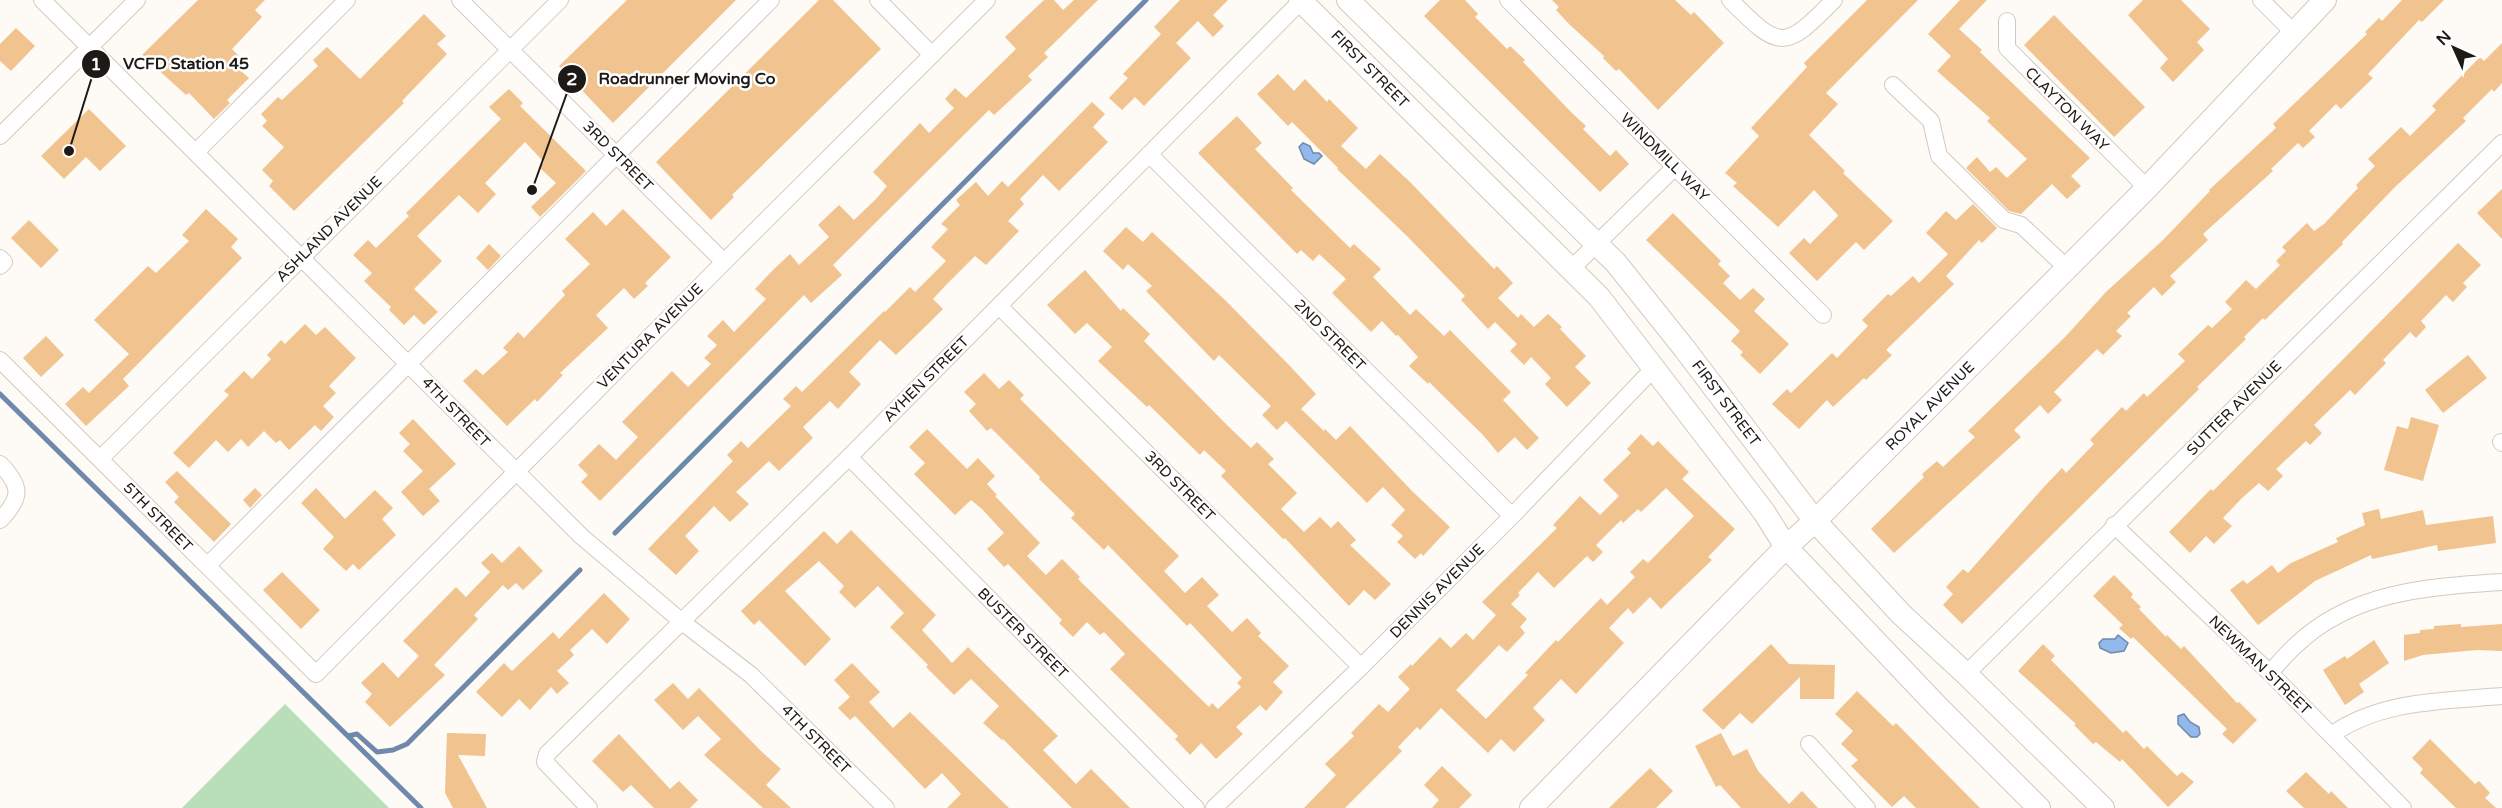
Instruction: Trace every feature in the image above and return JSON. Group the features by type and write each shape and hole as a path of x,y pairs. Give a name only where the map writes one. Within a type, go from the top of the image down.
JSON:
{"main road":[{"name":"FIRST STREET","path":"1301,0 1571,269 1618,320 1764,512 1786,547 1936,705 2039,808"},
{"name":"FIRST STREET","path":"1348,0 1597,244 1645,298 1815,521 1901,614 2103,808"},
{"name":"ROYAL AVENUE","path":"1531,808 1786,547 1815,521 2147,188 2325,0"}],"street":[{"name":"4TH STREET","path":"42,0 581,536 681,621 751,675 886,808"},
{"path":"0,136 137,0"},
{"path":"196,152 347,0"},
{"name":"3RD STREET","path":"460,0 723,262"},
{"name":"ASHLAND AVENUE","path":"100,459 560,0"},
{"path":"208,565 771,0"},
{"path":"878,0 932,55"},
{"name":"VENTURA AVENUE","path":"316,674 723,262 987,0"},
{"name":"AYHEN STREET","path":"589,808 550,770 545,762 547,754 849,457 1301,0"},
{"name":"WINDMILL WAY","path":"1508,0 1823,315"},
{"path":"1730,0 1762,32 1783,38 1796,35 1806,29 1834,0"},
{"path":"2261,0 2293,32"},
{"name":"CLAYTON WAY","path":"2007,21 2007,48 2147,188"},
{"path":"1893,85 1931,122 1940,156 2004,220 2021,225 2067,268"},
{"name":"SUTTER AVENUE","path":"1966,674 2502,143"},
{"name":"2ND STREET","path":"1149,154 1512,516"},
{"path":"1571,269 1675,167"},
{"path":"0,258 4,262 0,267"},
{"name":"3RD STREET","path":"999,306 1361,667"},
{"name":"5TH STREET","path":"0,360 316,674"},
{"name":"DENNIS AVENUE","path":"1214,808 1361,667 1512,516 1654,368"},
{"name":"BUSTER STREET","path":"849,457 1196,808"},
{"path":"0,464 13,476 17,491 16,502 0,520"},
{"name":"NEWMAN STREET","path":"2114,525 2270,673 2403,808"},
{"path":"2270,673 2296,645 2323,624 2377,598 2425,588 2502,582"},
{"path":"2331,735 2349,723 2390,709 2426,702 2502,696"},
{"path":"1809,744 1867,808"}],"green space":[{"path":"285,704 389,808 182,808"}],"water":[{"path":"1303,143 1310,146 1313,153 1319,153 1322,156 1314,164 1304,159 1299,147"},
{"path":"2118,635 2128,643 2124,651 2111,653 2100,648 2099,643 2103,639 2115,639"},
{"path":"2184,714 2190,722 2199,727 2200,734 2197,737 2191,737 2178,724 2178,716"}],"building":[{"path":"198,0 265,0 255,10 262,17 232,49 248,66 242,72 249,78 227,100 230,103 214,119 189,93 186,95 142,55"},
{"path":"627,0 736,0 613,123 559,66"},
{"path":"819,0 833,0 881,49 732,195 734,197 711,220 656,162"},
{"path":"1044,0 1054,0 1063,10 1074,0 1098,0 1044,53 1048,57 1028,76 1032,80 994,115 989,110 833,265 842,275 811,303 804,295 600,501 581,482 588,475 578,465 599,444 616,460 638,437 622,422 672,371 688,387 711,364 704,358 717,345 707,336 723,320 734,332 766,299 755,289 773,270 790,254 799,265 829,237 818,225 839,205 854,220 876,199 887,186 873,172 920,123 929,133 954,108 945,99 955,88 966,98 1016,49 1005,37"},
{"path":"1180,0 1228,0 1213,15 1224,26 1213,37 1198,21 1176,43 1191,58 1144,106 1135,97 1122,110 1109,98 1128,78 1123,74 1161,34 1154,27"},
{"path":"1440,0 1465,0 1478,14 1475,17 1507,49 1510,46 1525,60 1523,62 1586,126 1583,129 1610,156 1616,150 1629,164 1600,192 1424,16"},
{"path":"1552,0 1675,0 1691,15 1694,12 1724,43 1658,110 1619,69 1616,71 1603,58 1604,56 1569,24 1556,10 1559,7"},
{"path":"1867,0 1918,0 1826,93 1838,104 1809,135 1845,171 1843,173 1893,221 1864,250 1856,242 1817,281 1789,253 1804,238 1810,244 1838,216 1837,214 1814,190 1778,227 1733,186 1737,183 1725,173 1759,136 1751,128 1807,67 1804,63"},
{"path":"1960,0 1987,0 1959,29 2090,158 2071,176 2081,186 2067,199 2052,184 2021,214 2009,211 1966,168 1977,157 1990,172 1996,167 2007,178 2027,159 1987,121 1990,118 1937,71 1951,56 1928,34"},
{"path":"2143,0 2181,0 2210,29 2197,42 2204,50 2173,82 2160,68 2168,59 2128,15"},
{"path":"2402,0 2444,0 2422,22 2419,20 2368,74 2373,78 2341,109 2336,104 2309,131 2315,137 2303,148 2298,143 2271,169 2273,171 2203,234 2208,240 2170,276 2176,282 2162,296 2154,287 2127,313 2131,316 2116,331 2122,336 2103,355 2097,349 2054,392 2062,400 2048,414 2040,405 2014,430 2021,437 1894,553 1871,529 1924,477 1922,474 1937,461 1943,467 1975,437 1968,431 2066,336 2106,292 2163,240 2209,190 2276,128 2273,124 2367,34 2365,32 2379,18 2382,21"},
{"path":"424,14 446,36 437,44 447,54 402,101 404,103 294,211 269,186 273,181 262,170 284,147 262,126 267,121 261,114 278,97 282,100 318,66 313,60 327,47 360,79"},
{"path":"2054,15 2145,107 2114,137 2024,45"},
{"path":"16,28 35,46 11,71 0,61 0,44"},
{"path":"2502,43 2502,83 2494,92 2492,89 2463,118 2466,121 2395,187 2342,242 2343,244 2265,320 2263,318 2244,337 2246,339 2197,387 2199,389 1962,624 1943,605 1953,594 1946,587 1963,569 1968,573 2062,468 2066,473 2094,444 2090,440 2122,407 2126,411 2144,393 2147,397 2185,361 2178,354 2208,325 2212,328 2232,309 2225,302 2246,280 2256,289 2280,265 2276,261 2286,251 2282,247 2307,223 2314,231 2324,224 2375,166 2368,159 2401,127 2410,136 2436,110 2432,106 2480,57 2484,61"},
{"path":"1278,74 1294,91 1305,79 1327,102 1329,99 1358,128 1341,146 1366,169 1380,154 1494,269 1497,266 1513,283 1498,298 1518,318 1521,314 1534,327 1548,314 1562,327 1560,329 1586,356 1575,367 1591,383 1567,407 1545,384 1551,378 1531,357 1524,365 1510,351 1517,344 1495,322 1488,329 1461,300 1465,296 1408,237 1292,122 1288,126 1257,94"},
{"path":"509,89 523,103 520,106 586,171 540,217 531,207 556,183 539,167 544,162 525,142 485,183 496,194 478,213 459,195 417,236 442,261 414,289 438,312 424,325 414,315 404,325 389,310 391,307 364,281 372,273 353,255 368,240 376,248 409,216 406,213 501,119 489,107"},
{"path":"1092,102 1105,114 1093,127 1108,142 1059,191 1043,175 1020,199 1024,204 1008,221 1019,231 986,265 975,256 946,285 933,299 943,309 896,355 880,340 849,372 861,384 838,409 830,401 803,427 813,438 779,471 769,461 736,492 749,504 730,522 714,506 685,536 699,551 676,575 648,549 733,461 727,455 741,441 748,448 791,406 783,399 796,386 802,392 910,287 915,292 946,261 931,247 948,229 941,224 960,205 956,200 976,182 988,196 1002,181 1008,187"},
{"path":"89,109 126,146 100,171 86,157 64,179 41,156"},
{"path":"1237,116 1262,143 1255,149 1293,188 1291,190 1350,248 1354,244 1381,269 1373,277 1410,315 1416,309 1444,336 1450,330 1511,392 1503,400 1539,438 1527,450 1515,437 1498,453 1429,382 1428,384 1409,366 1418,357 1398,335 1396,336 1382,321 1371,332 1332,293 1346,279 1319,254 1313,261 1301,250 1297,254 1198,153"},
{"path":"2502,189 2502,239 2477,213"},
{"path":"1973,204 1997,228 1982,243 1979,240 1946,276 1954,284 1886,350 1892,355 1866,380 1864,378 1833,407 1827,400 1799,429 1772,404 1787,389 1791,393 1832,353 1837,358 1868,326 1862,320 1888,294 1891,296 1913,276 1919,283 1948,254 1926,233 1946,211 1956,220"},
{"path":"206,209 238,239 231,247 242,258 123,379 129,386 86,426 65,404 83,387 89,393 129,354 94,320 148,266 156,273 189,241 182,235"},
{"path":"623,209 671,257 645,283 648,286 634,299 624,288 596,315 608,328 560,373 563,375 537,402 535,399 507,426 463,381 476,369 483,375 508,352 503,348 518,332 524,338 565,295 562,291 590,264 565,239 593,212 606,226"},
{"path":"1673,213 1721,261 1718,264 1730,276 1723,283 1740,300 1753,288 1765,299 1754,311 1789,344 1760,374 1740,355 1743,352 1731,341 1740,331 1646,240"},
{"path":"29,220 59,250 41,268 11,238"},
{"path":"1126,227 1143,242 1152,232 1226,301 1289,365 1316,394 1301,409 1324,431 1325,429 1336,440 1350,426 1450,527 1423,556 1421,553 1415,559 1397,542 1403,536 1391,525 1405,510 1383,487 1367,503 1286,421 1277,430 1262,415 1271,406 1219,355 1214,361 1146,291 1152,286 1128,264 1123,270 1103,251"},
{"path":"2458,243 2481,265 2463,283 2467,287 2453,302 2446,295 2421,321 2426,327 2416,338 2410,332 2383,360 2386,363 2355,395 2350,390 2314,425 2322,433 2310,445 2306,441 2276,469 2283,476 2268,491 2259,483 2242,498 2223,518 2232,526 2214,544 2206,536 2190,553 2169,532 2211,489 2213,491"},
{"path":"489,244 501,256 488,270 476,258"},
{"path":"1085,270 1121,311 1123,308 1150,334 1144,341 1228,426 1251,448 1257,442 1274,459 1268,464 1297,493 1281,509 1304,532 1320,517 1331,528 1338,521 1356,540 1350,545 1391,584 1375,600 1364,590 1349,606 1285,538 1283,539 1221,476 1226,471 1204,450 1200,455 1149,405 1147,407 1098,361 1112,347 1087,323 1075,334 1047,305"},
{"path":"305,324 316,335 325,327 356,358 329,386 336,393 323,406 334,417 321,431 315,425 289,450 280,440 276,443 264,431 248,447 241,439 228,452 216,440 189,468 173,453 229,395 224,391 244,371 252,379 271,359 267,355 281,340 285,344"},
{"path":"46,336 64,355 41,377 23,358"},
{"path":"2468,355 2487,378 2443,413 2425,390"},
{"path":"984,373 999,389 1009,380 1024,395 1020,399 1179,556 1164,571 1185,593 1202,577 1219,595 1207,606 1232,632 1247,618 1261,633 1258,636 1289,666 1273,682 1283,692 1266,711 1260,705 1236,727 1243,734 1216,759 1201,743 1190,755 1175,739 1178,736 1110,669 1125,654 1104,632 1100,635 1087,622 1073,637 1059,623 1062,620 1008,564 1004,567 987,549 1004,533 982,509 971,500 955,515 914,474 925,463 909,447 927,429 967,469 978,458 995,476 987,484 997,495 995,496 1040,543 1027,556 1046,575 1062,559 1080,577 1078,579 1209,707 1212,703 1218,709 1241,687 1237,683 1242,678 1190,623 1187,626 1108,545 1104,550 1071,518 1075,514 1039,479 1040,477 991,428 987,431 969,411 976,404 964,392"},
{"path":"2411,417 2439,425 2423,481 2384,470 2397,426 2408,429"},
{"path":"413,419 456,464 429,489 440,501 423,516 401,492 423,471 403,451 410,444 399,433"},
{"path":"1641,434 1653,446 1658,441 1689,472 1682,479 1735,529 1708,557 1712,560 1661,609 1650,597 1633,614 1628,608 1609,628 1624,643 1576,694 1561,679 1533,708 1545,720 1514,752 1501,739 1488,753 1441,708 1420,730 1417,727 1398,747 1402,751 1345,808 1304,808 1336,775 1325,764 1354,736 1351,733 1379,704 1388,712 1410,689 1398,677 1440,637 1451,648 1466,633 1473,640 1496,615 1482,602 1557,528 1553,525 1580,496 1600,515 1619,496 1603,480 1631,453 1627,449","holes":["1666,488 1694,516 1648,563 1643,559 1630,572 1635,577 1607,605 1601,598 1558,642 1556,640 1525,673 1528,675 1486,719 1456,690 1499,645 1507,652 1525,633 1520,627 1527,619 1511,604 1538,572 1554,588 1587,556 1593,562 1603,552 1596,545 1621,520 1623,523 1638,509 1641,512"]},
{"path":"177,471 231,524 214,542 174,502 179,497 165,482"},
{"path":"255,488 262,495 250,508 243,500"},
{"path":"316,488 345,519 375,490 393,508 382,519 396,535 359,570 353,564 346,571 323,549 334,537 301,503"},
{"path":"2379,509 2381,519 2423,510 2426,525 2493,516 2496,543 2438,551 2437,545 2372,559 2371,555 2315,581 2258,625 2230,590 2243,580 2247,584 2272,565 2278,573 2291,563 2338,542 2336,538 2365,525 2362,513"},
{"path":"851,530 936,615 922,630 952,663 968,647 1058,736 1043,750 1076,784 1091,769 1130,808 1072,808 1003,739 983,723 999,706 971,679 954,695 890,627 904,613 878,586 855,608 839,592 844,586 819,561 785,591 831,639 805,666 759,620 754,625 741,611 824,531 837,544"},
{"path":"519,546 543,571 523,590 516,583 508,590 503,585 474,615 478,619 434,665 445,675 390,727 365,702 372,694 361,683 383,662 398,678 419,656 403,641 456,587 466,597 490,572 481,563 492,553 502,563"},
{"path":"282,572 320,610 301,629 263,590"},
{"path":"2114,575 2133,594 2131,597 2141,607 2139,609 2166,637 2167,635 2181,649 2184,646 2237,703 2239,702 2257,720 2233,744 2222,734 2227,729 2133,637 2131,639 2119,628 2123,625 2093,596"},
{"path":"604,593 630,619 607,644 592,629 570,650 574,655 557,671 569,683 557,694 551,687 530,710 519,699 502,717 476,692 504,663 512,671 553,632 559,639"},
{"path":"2461,624 2461,627 2502,624 2502,651 2477,650 2423,655 2404,661 2404,635 2434,629 2434,626"},
{"path":"2374,640 2389,663 2359,684 2364,692 2345,705 2323,670 2345,656 2347,659"},
{"path":"1771,644 1789,664 1835,665 1834,699 1800,699 1800,677 1752,724 1740,713 1723,730 1702,710"},
{"path":"2043,644 2055,656 2051,660 2123,733 2126,730 2144,749 2147,746 2177,776 2182,772 2194,782 2168,807 2122,759 2120,762 2096,742 2093,744 2074,725 2076,724 2018,671"},
{"path":"852,663 880,692 869,702 893,728 910,712 1009,808 947,808 961,794 942,773 925,789 855,716 850,720 838,708 850,697 834,680"},
{"path":"673,683 688,699 699,688 781,769 766,785 791,808 763,808 704,755 721,739 698,716 683,730 654,700"},
{"path":"1857,691 1893,726 1896,723 1980,808 1916,808 1904,796 1892,807 1851,766 1858,760 1841,744 1853,731 1835,714"},
{"path":"447,733 486,734 485,756 458,755 487,808 453,808 445,793"},
{"path":"1721,733 1733,756 1747,749 1758,771 1789,804 1802,791 1818,808 1741,808 1720,785 1716,787 1695,746"},
{"path":"619,734 670,789 679,781 698,800 690,808 654,808 631,785 623,792 592,761"},
{"path":"2430,739 2475,784 2479,781 2490,793 2485,798 2496,808 2456,808 2420,773 2423,769 2412,758"},
{"path":"1442,766 1472,795 1459,808 1432,808 1439,800 1424,785"},
{"path":"1650,768 1673,791 1656,808 1609,808"},
{"path":"2306,772 2329,794 2331,791 2348,808 2304,808 2286,791"}],"waterway":[{"path":"615,533 1146,0"},
{"path":"0,394 421,808"},
{"path":"348,736 357,734 377,752 393,750 407,744 580,570"}],"place":[{"name":"VCFD Station 45","path":"69,151"},
{"name":"Roadrunner Moving Co","path":"532,190"}]}
